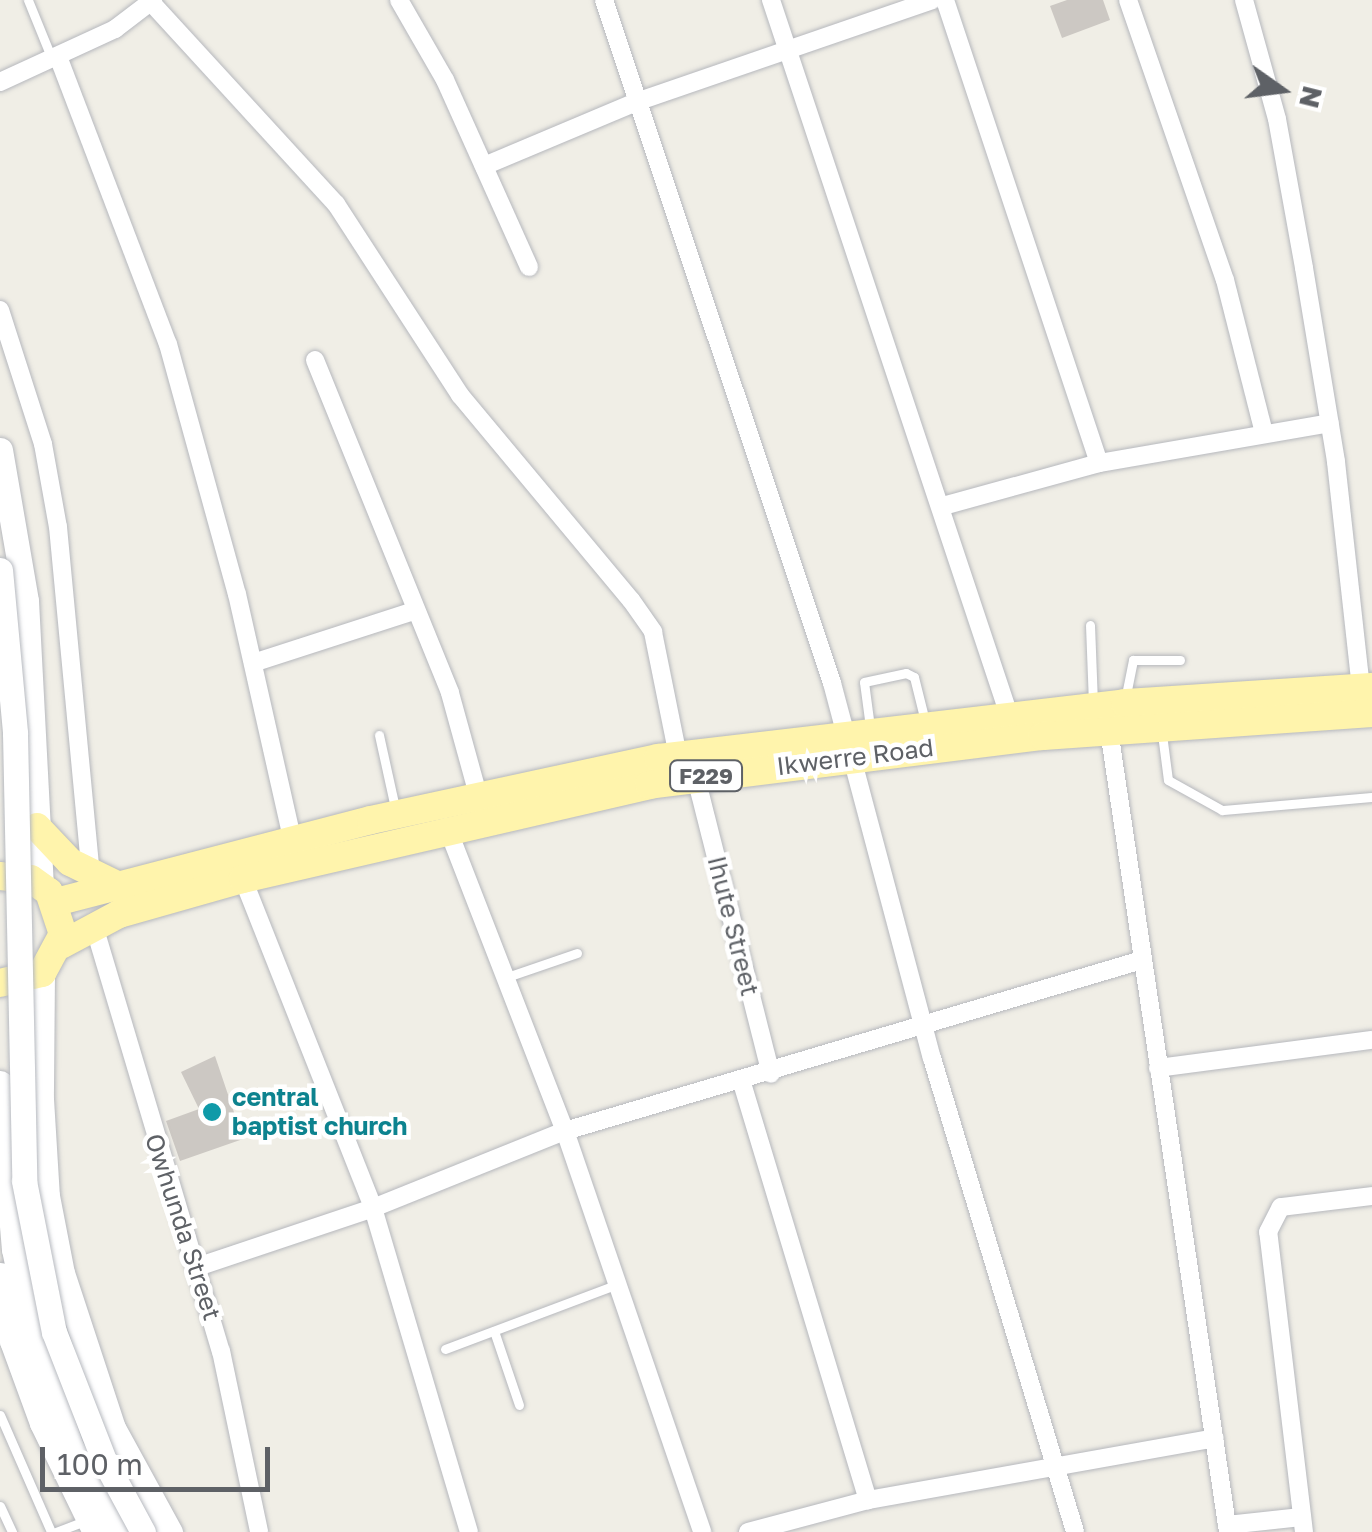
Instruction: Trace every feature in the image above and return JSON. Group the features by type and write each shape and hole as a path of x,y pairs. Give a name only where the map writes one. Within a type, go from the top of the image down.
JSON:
{"main road":[{"path":"0,450 26,601 38,827 61,946"},
{"path":"0,570 15,733 21,1125 36,1257 77,1397 143,1532"},
{"name":"Ikwerre Road","path":"61,946 94,926 243,878 447,827 844,745 871,730 1125,703 1368,696"},
{"name":"Ikwerre Road","path":"48,893 120,887 396,814 678,756 1161,726 1368,696"},
{"path":"0,779 28,774 36,761"},
{"path":"38,827 91,876 120,887"},
{"name":"F229","path":"0,876 48,893"},
{"name":"F229","path":"42,973 61,946"},
{"path":"0,983 42,973 41,1099 47,1196 72,1316 113,1428 170,1532"},
{"path":"41,1099 30,1085 0,1082 14,1249 31,1331 72,1447 120,1532"},
{"path":"0,1275 12,1341 91,1526"}],"street":[{"path":"399,0 484,166 529,267"},
{"path":"604,0 778,514 924,1026 1075,1532"},
{"path":"771,0 1009,715"},
{"path":"484,166 639,101 932,0"},
{"path":"945,0 1099,464"},
{"path":"1128,0 1226,280 1264,433"},
{"path":"1244,0 1277,119 1330,423 1368,696"},
{"path":"0,82 56,60 151,1 336,204 460,395 631,600 652,632 678,756"},
{"path":"56,60 168,344 252,664 293,842"},
{"path":"0,310 43,444 58,527 91,876"},
{"path":"315,360 450,693 478,795"},
{"path":"942,506 1099,464 1330,423"},
{"path":"252,664 414,611"},
{"path":"1109,730 1227,1528 1303,1524 1268,1232 1281,1208 1372,1196"},
{"name":"Ihute Street","path":"696,778 771,1074"},
{"path":"447,827 565,1131 702,1532"},
{"path":"243,878 373,1208 469,1532"},
{"name":"Owhunda Street","path":"94,926 197,1268 244,1440 259,1532"},
{"path":"197,1268 373,1208 565,1131 742,1083 1142,960"},
{"path":"1158,1068 1372,1040"},
{"path":"742,1083 868,1500"},
{"path":"748,1532 868,1500 1216,1438"}],"lane":[{"path":"28,0 56,60"},
{"path":"1090,625 1093,706"},
{"path":"1125,703 1133,660 1180,660"},
{"path":"871,730 864,682 906,672 914,677 925,724"},
{"path":"1161,726 1168,780 1222,810 1372,797"},
{"path":"379,735 396,814"},
{"path":"507,977 577,953"},
{"path":"445,1350 618,1284"},
{"path":"494,1331 520,1406"},
{"path":"0,1415 54,1532 91,1526"},
{"path":"0,1506 12,1532"}],"building":[{"path":"1067,0 1103,0 1110,20 1062,38 1050,6"},
{"name":"central baptist church","path":"215,1056 243,1139 180,1161 166,1121 199,1109 181,1072"}],"place":[{"name":"central baptist church","path":"212,1112"}]}
